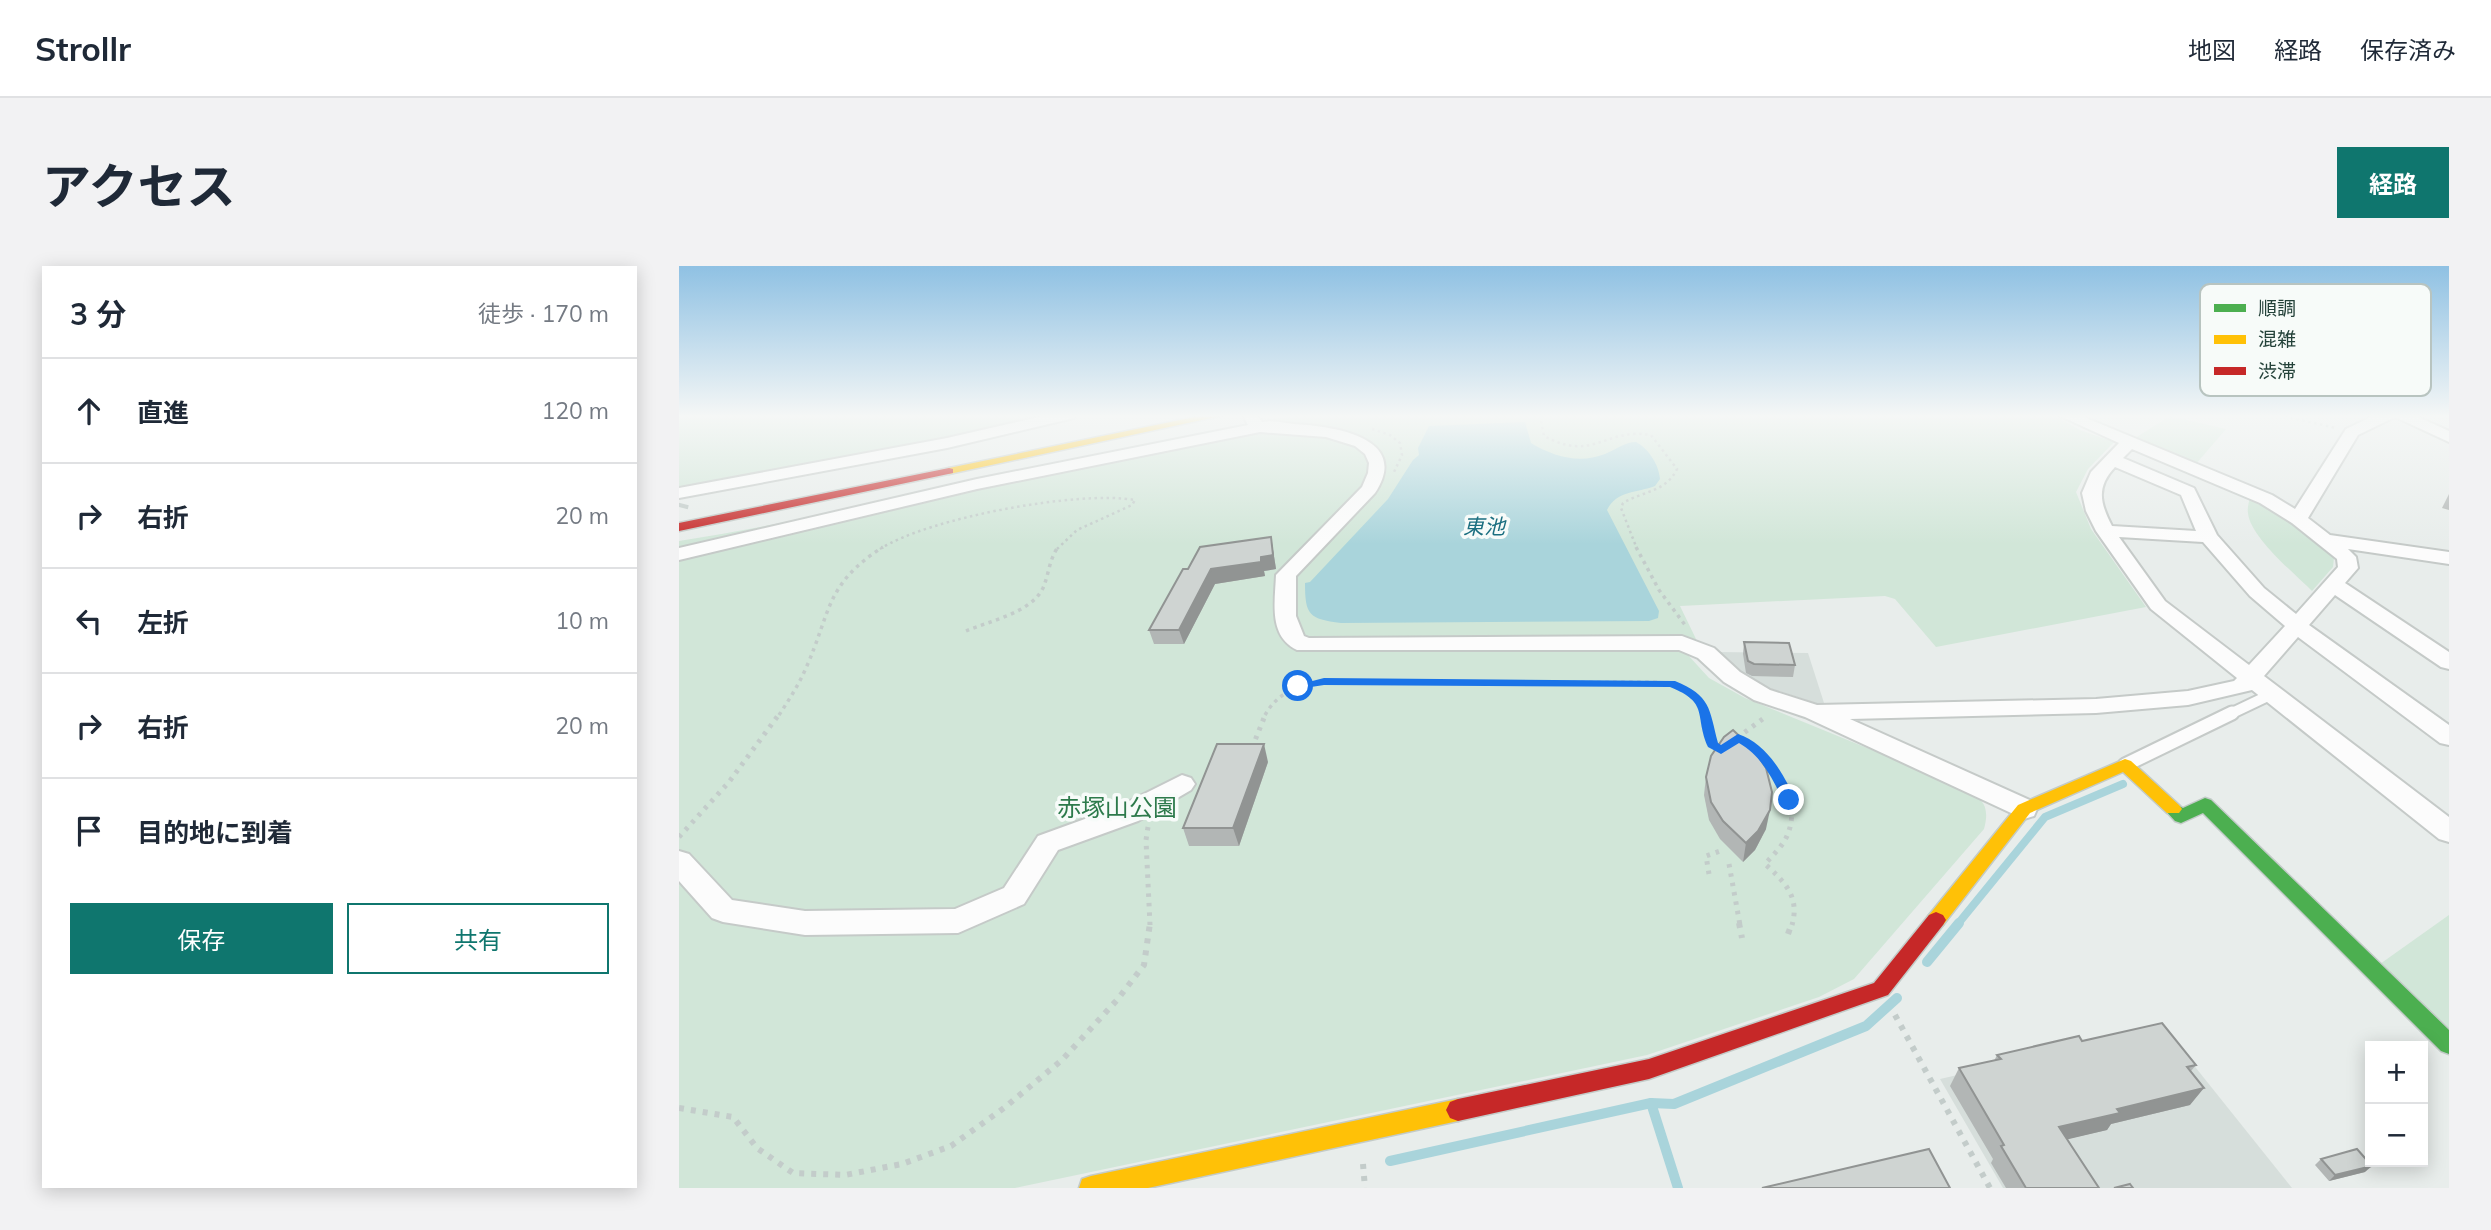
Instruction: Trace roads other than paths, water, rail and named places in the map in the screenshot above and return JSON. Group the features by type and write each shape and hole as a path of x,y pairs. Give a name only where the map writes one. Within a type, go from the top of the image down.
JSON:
{"main road":[{"path":"701,510 911,458"},
{"path":"681,500 701,510 954,458"},
{"path":"679,527 1012,458"},
{"path":"1091,1188 1649,1069 1881,989 2024,809 2125,765 2181,817 2205,804 2449,1044"}],"street":[{"path":"681,500 877,458"},
{"path":"679,554 1093,458"},
{"path":"1375,458 1378,463 1376,475 1369,489 1286,575 1287,631 1296,643 1682,643 1706,653 1732,677 1762,695 1814,712 2024,809"},
{"path":"2168,458 2257,495 2298,519 2346,558 2348,568 2297,623 2263,686"},
{"path":"2298,519 2336,458"},
{"path":"2449,737 2257,592 2208,537 2188,492 2113,460 2097,476 2091,493 2095,511 2105,531 2158,605 2449,832"},
{"path":"2105,531 2208,537"},
{"path":"2325,540 2449,558"},
{"path":"2334,585 2449,662"},
{"path":"1814,712 2096,706 2188,698 2242,687 2263,686"},
{"path":"679,862 723,909 805,923 958,920 1014,895 1048,843 1128,814 1182,784"}],"lane":[{"path":"2125,765 2263,686"}],"water":[{"name":"東池","path":"1653,458 1660,479 1655,486 1622,495 1607,510 1659,611 1658,618 1649,621 1341,623 1322,620 1311,614 1306,602 1305,583 1310,582 1388,499 1413,460"}],"waterway":[{"path":"1957,925 2045,817 2123,784"},
{"path":"1927,962 1959,923"},
{"path":"1651,1103 1674,1104 1866,1026 1897,998"},
{"path":"1390,1161 1651,1103"},
{"path":"1651,1103 1678,1188"}],"tunnel":[{"path":"679,507 680,503"}],"park label":[{"name":"赤塚山公園","path":"1117,808"}]}
